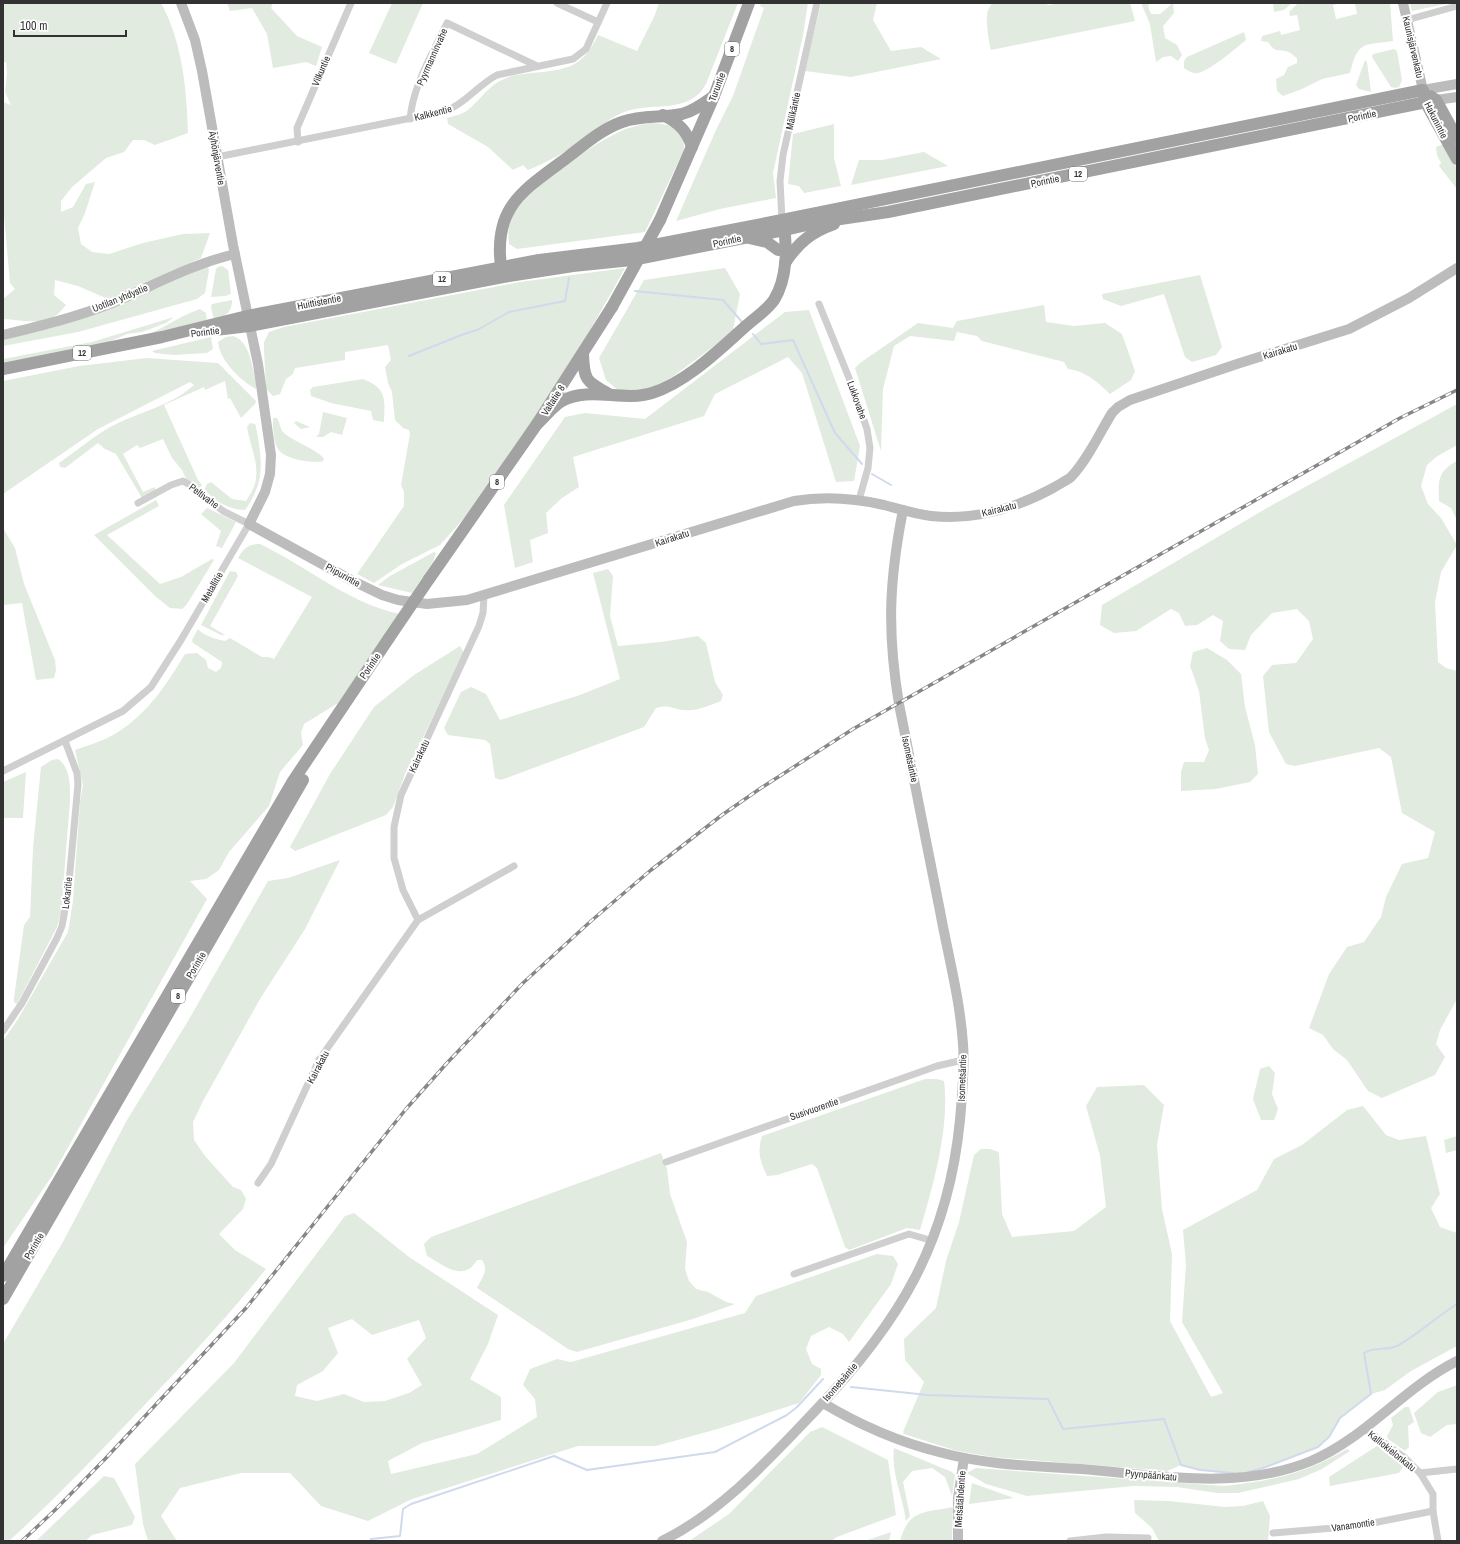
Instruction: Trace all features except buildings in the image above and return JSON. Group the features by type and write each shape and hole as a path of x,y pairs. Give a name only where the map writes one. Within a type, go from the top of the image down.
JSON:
{"highway":[{"name":"Turuntie","path":"692,147 714,96 749,3"},
{"name":"Porintie","path":"632,260 1423,90"},
{"name":"Hakunintie","path":"1423,90 1453,141 1457,159"},
{"path":"502,273 499,247 502,228 506,214 520,195 592,138 611,126 635,118 682,114 694,110 714,96"},
{"name":"Porintie","path":"638,248 856,218 1403,110 1431,102"},
{"name":"12","path":"1403,110 1419,113 1442,122"},
{"path":"664,115 676,121 688,135 692,147"},
{"name":"Valtatie 8","path":"389,638 538,424 583,354 612,307 660,220 692,147"},
{"path":"785,263 797,245 804,240 825,227 856,218"},
{"path":"754,319 772,288 782,227"},
{"path":"538,424 562,402 586,395 642,395 668,387 722,348 767,309 774,299 781,284 785,263 782,227"},
{"path":"744,237 767,242 778,250"},
{"name":"Huittistentie","path":"502,273 538,260 638,248"},
{"name":"Huittistentie","path":"3,369 162,337 502,273 632,260"},
{"path":"583,354 584,373 590,383 611,395"},
{"name":"Porintie","path":"3,1276 293,781 389,638"},
{"name":"Porintie","path":"3,1299 352,694"}],"main road":[{"name":"Äyhönjärventie","path":"182,3 195,40 234,254 248,321"},
{"name":"Kaunisjärvenkatu","path":"1403,3 1423,90"},
{"name":"Porintie","path":"1423,90 1457,84"},
{"name":"Porintie","path":"1431,102 1457,97"},
{"name":"Uotilan yhdystie","path":"3,334 70,318 111,303 214,259 234,254"},
{"name":"Kairakatu","path":"444,604 484,596 794,501 817,497 840,497 860,500 932,516 971,515 1007,509 1035,498 1070,478 1078,469 1112,413 1118,407 1130,400 1240,363 1349,329 1409,298 1457,268"},
{"name":"Metallitie","path":"248,321 258,364 271,459 265,492 249,524"},
{"name":"Isometsäntie","path":"662,1541 708,1512 736,1490 823,1403 861,1358 892,1317 919,1272 933,1241 942,1215 954,1168 963,1084 962,1030 899,704 893,664 890,623 891,589 896,543 902,510"},
{"name":"Piipurintie","path":"249,524 370,590 398,600 427,604 444,604"},
{"name":"Pyynpäänkatu","path":"823,1403 866,1425 894,1436 940,1453 964,1458 1022,1465 1228,1479 1253,1477 1296,1467 1331,1451 1365,1429 1427,1378 1457,1361"},
{"name":"Metsätähdentie","path":"958,1541 958,1498 964,1458"}],"street":[{"name":"Vilkuntie","path":"298,142 296,128 351,3"},
{"path":"557,3 598,22"},
{"name":"Kalkkentie","path":"217,158 410,119 457,107 489,79 497,75 573,59 586,49 607,3"},
{"name":"Mälikäntie","path":"782,227 780,181 783,156 816,3"},
{"path":"1407,20 1457,6"},
{"name":"Pyyrmanninvahe","path":"410,119 414,98 447,23 537,66"},
{"name":"Lukkovahe","path":"819,304 845,366 867,429 870,448 868,468 860,500"},
{"name":"Peltivahe","path":"138,503 171,485 183,481 223,511 249,524"},
{"name":"Metallitie","path":"3,771 123,711 151,687 181,640 249,524"},
{"name":"Kairakatu","path":"418,920 403,890 394,858 394,827 401,794 479,626 483,612 484,596"},
{"name":"Lokaritie","path":"3,1031 22,1003 57,938 65,916 78,784 75,766 65,741"},
{"name":"Kairakatu","path":"258,1183 271,1164 319,1060 418,920 514,866"},
{"name":"Susivuorentie","path":"666,1162 936,1066 963,1060"},
{"path":"794,1274 909,1234 933,1241"},
{"name":"Kalliokielonkatu","path":"1365,1429 1404,1457 1420,1473 1433,1494 1433,1511 1438,1541"},
{"path":"1420,1473 1457,1469"},
{"name":"Vanamontie","path":"1273,1533 1358,1526 1433,1511"},
{"path":"1070,1541 1106,1537 1148,1538"}],"shaded area":[{"path":"3,3 161,3 179,49 185,83 188,133 155,145 144,140 133,140 124,152 106,158 72,187 61,201 61,212 73,207 86,184 95,182 85,213 78,228 81,244 92,252 109,254 143,243 183,234 210,233 201,258 138,288 108,299 78,286 55,280 54,295 66,305 56,315 49,319 36,321 3,319 3,299 15,289 10,283 4,215 3,216 3,102 11,105 5,92 7,73 6,62 3,63"},
{"path":"227,3 273,3 271,8 297,36 322,47 316,66 306,62 273,68 267,34 252,8 230,11"},
{"path":"392,3 423,3 396,64 369,53"},
{"path":"659,3 738,3 706,84 691,100 671,105 638,108 627,111 609,120 564,152 528,170 523,165 513,170 488,147 448,124 447,118 467,111 489,88 507,78 520,74 554,71 571,66 586,55 598,35 637,51 654,17"},
{"path":"761,3 808,3 803,35 773,173 776,198 720,209 676,221 716,130 733,96 764,8 760,6"},
{"path":"821,3 877,3 873,20 891,51 921,47 941,59 851,77 805,71"},
{"path":"992,3 1043,3 1049,5 1059,3 1130,3 1135,21 991,50 987,18"},
{"path":"1141,3 1150,3 1148,6 1151,14 1160,14 1173,3 1174,13 1163,26 1165,38 1177,45 1182,55 1178,61 1171,56 1163,57 1156,62 1150,24"},
{"path":"1273,3 1292,3 1284,10 1274,12"},
{"path":"1298,3 1341,3 1333,5 1336,19 1357,14 1355,4 1390,3 1393,41 1363,46 1356,55 1350,73 1322,79 1283,96 1277,91 1276,79 1284,75 1288,67 1297,63 1297,58 1289,52 1276,50 1268,42 1261,41 1262,36 1280,31 1281,35 1300,30 1297,15 1290,16 1289,12"},
{"path":"1410,3 1451,3 1412,11"},
{"path":"1244,32 1246,40 1210,68 1196,73 1184,68 1184,61 1187,57"},
{"path":"1394,49 1397,51 1402,80 1399,87 1395,88 1391,87 1372,57 1373,54"},
{"path":"1365,60 1367,62 1371,92 1359,89 1356,85"},
{"path":"651,123 670,126 679,132 684,143 684,150 645,232 517,249 509,244 508,236 510,222 513,215 521,204 546,180 561,168 607,138 627,129"},
{"path":"834,124 834,158 841,186 804,193 799,186 788,184 793,134"},
{"path":"1444,144 1457,169 1457,189 1439,166 1441,163 1437,155 1436,147"},
{"path":"924,152 948,166 851,185 859,160 882,160"},
{"path":"208,266 209,270 205,293 197,299 78,332 3,346 3,339 110,309"},
{"path":"222,266 228,270 231,294 211,297 216,269"},
{"path":"625,268 578,352 518,444 465,517 440,545 402,564 374,583 357,574 404,506 404,492 401,485 410,434 409,430 403,428 395,420 392,392 388,383 385,367 391,360 388,345 345,352 345,360 295,368 293,374 286,379 280,394 273,396 266,389 264,342 269,332 284,327 520,282"},
{"path":"725,268 740,294 733,330 664,383 648,389 619,391 606,380 599,358 644,280"},
{"path":"1200,275 1222,347 1216,355 1192,362 1185,357 1164,294 1121,306 1103,299 1102,294"},
{"path":"232,300 229,311 214,320 211,307 212,304"},
{"path":"1044,305 1046,322 1074,326 1105,323 1122,334 1135,371 1131,380 1110,394 1096,381 1086,375 1068,369 1064,362 982,341 977,336 957,332 954,341 910,336 894,346 883,389 881,451 855,368 860,363 918,323 953,328 957,321"},
{"path":"200,309 206,313 207,322 151,333 187,314"},
{"path":"809,310 860,446 854,481 836,482 802,373 788,357 715,394 704,416 573,457 579,487 562,498 546,513 548,533 530,540 533,562 515,568 504,505 565,417 585,413 645,419 785,312"},
{"path":"174,317 166,323 142,332 127,334 97,347 3,366 3,359 92,342"},
{"path":"233,336 239,339 247,349 256,382 256,389 237,375 223,356 218,342 226,337"},
{"path":"211,337 213,349 207,353 173,355 155,353 152,351"},
{"path":"147,358 218,363 256,401 255,404 241,418 230,398 228,399 225,381 205,390 204,387 164,405 198,480 202,485 195,493 192,491 182,470 172,458 163,439 140,448 137,445 123,454 143,492 155,487 156,491 142,498 116,454 105,449 98,443 65,468 60,467 59,463 105,430 127,419 162,405 184,393 194,385 190,382 98,429 3,494 3,381 79,366"},
{"path":"363,379 377,386 383,396 385,407 384,422 373,420 371,411 331,403 311,396 310,390 313,387"},
{"path":"1457,404 1457,445 1436,457 1427,465 1421,486 1428,504 1441,518 1457,545 1441,572 1435,602 1438,662 1446,668 1457,671 1457,999 1440,1030 1436,1044 1445,1057 1435,1075 1382,1098 1368,1091 1347,1060 1333,1049 1323,1035 1309,1028 1329,974 1347,947 1364,942 1381,917 1386,897 1402,864 1428,858 1435,832 1402,813 1391,757 1379,748 1295,766 1286,764 1269,732 1263,676 1272,665 1296,663 1313,639 1309,621 1297,609 1272,613 1251,635 1245,650 1229,649 1220,641 1223,621 1213,615 1197,625 1185,626 1179,613 1171,609 1136,631 1114,633 1100,625 1102,605 1267,508"},
{"path":"323,412 347,418 342,435 331,432 323,437 316,437 319,434"},
{"path":"273,418 277,418 284,433 317,452 324,459 323,461 312,462 299,460 281,453 275,442"},
{"path":"296,421 310,427 301,429 294,423"},
{"path":"250,423 255,424 256,427 260,450 261,470 252,499 245,510 239,510 228,507 213,498 204,490 207,484 211,482 232,499 246,501 255,484 256,477 255,462 247,427"},
{"path":"1457,461 1457,520 1451,508 1439,501 1439,482 1440,477 1446,469"},
{"path":"156,500 159,506 107,535 160,584 181,577 212,559 214,560 187,604 182,609 170,608 155,596 94,535"},
{"path":"207,508 236,522 222,548 216,546 221,531 201,514"},
{"path":"3,528 15,548 24,584 55,660 56,670 54,678 36,680 22,603 3,605"},
{"path":"260,544 278,553 328,584 363,602 400,614 338,703 304,724 301,733 303,745 280,772 269,806 229,852 219,870 206,879 190,881 207,899 52,1176 3,1248 3,1041 18,1019 68,932 73,901 80,802 83,785 75,750 113,735 139,716 164,687 185,654 197,653 206,660 208,668 216,672 221,668 222,662 193,643 192,640 198,629 207,635 225,641 230,638 262,657 274,659 312,597 238,558 247,547"},
{"path":"434,552 436,553 433,562 412,593 378,585 390,576"},
{"path":"608,569 613,576 610,616 618,646 661,642 698,636 706,643 715,682 723,695 721,701 693,710 668,707 656,708 644,727 501,780 495,778 490,744 485,740 448,735 444,728 461,692 471,687 486,694 500,720 580,695 620,679 593,573"},
{"path":"230,571 236,572 238,576 210,626 225,635 221,635 201,625"},
{"path":"460,646 464,653 405,774 393,807 386,815 295,851 290,847 330,774 374,707 414,675"},
{"path":"1207,648 1227,660 1241,674 1245,707 1255,745 1258,774 1250,782 1216,789 1181,791 1181,772 1184,762 1204,762 1209,750 1205,738 1199,691 1190,666 1193,652"},
{"path":"58,759 68,773 70,790 61,913 57,927 17,1004 14,1002 14,998 24,925 30,917 33,848 41,767 52,760"},
{"path":"26,772 23,818 3,818 3,782"},
{"path":"340,860 305,929 260,999 203,1101 193,1122 194,1140 205,1156 233,1187 241,1190 246,1199 243,1209 219,1234 235,1250 266,1269 235,1307 169,1380 57,1495 9,1541 3,1541 3,1344 64,1240 127,1120 188,1021 268,881 288,878"},
{"path":"1269,1066 1275,1073 1272,1094 1278,1109 1274,1120 1261,1120 1253,1099 1260,1069"},
{"path":"925,1079 937,1079 944,1081 945,1117 935,1176 920,1230 907,1228 849,1250 845,1247 817,1168 812,1164 777,1175 767,1176 760,1156 762,1136"},
{"path":"1144,1085 1164,1105 1157,1145 1162,1209 1172,1254 1170,1321 1211,1397 1223,1393 1182,1322 1186,1265 1183,1230 1257,1190 1274,1159 1302,1145 1347,1110 1363,1106 1386,1135 1399,1140 1426,1136 1440,1194 1431,1208 1440,1227 1457,1233 1457,1346 1411,1371 1385,1390 1371,1394 1340,1418 1329,1437 1318,1447 1263,1468 1237,1474 1200,1470 1181,1465 1167,1471 993,1457 957,1451 904,1434 903,1432 924,1382 905,1360 904,1339 936,1308 946,1261 959,1222 974,1155 981,1149 990,1149 999,1152 1002,1214 1012,1237 1074,1231 1106,1207 1100,1156 1086,1106 1097,1087"},
{"path":"1457,1136 1457,1150 1446,1153 1444,1140"},
{"path":"661,1153 667,1169 670,1194 687,1242 685,1269 689,1281 696,1289 708,1292 726,1302 735,1304 693,1319 577,1352 568,1349 477,1288 485,1271 482,1260 477,1260 472,1267 460,1271 446,1267 427,1256 424,1244 431,1237"},
{"path":"354,1213 409,1257 498,1315 488,1344 470,1379 501,1397 501,1420 422,1443 388,1461 391,1474 477,1454 537,1417 535,1399 523,1385 530,1369 557,1359 571,1362 745,1313 756,1296 877,1254 893,1256 898,1264 891,1284 849,1342 843,1334 829,1327 811,1336 806,1349 812,1364 821,1369 821,1375 799,1403 721,1428 656,1446 578,1446 412,1499 368,1521 321,1506 290,1473 241,1473 180,1488 161,1516 177,1541 148,1541 143,1524 135,1464 234,1363 345,1216","holes":["352,1319 372,1335 419,1320 426,1338 407,1359 422,1385 409,1393 385,1401 364,1402 344,1394 317,1401 295,1396 297,1385 323,1371 338,1353 328,1328"]},
{"path":"1457,1385 1457,1424 1447,1425 1430,1437 1421,1433 1414,1413 1438,1392"},
{"path":"1405,1407 1409,1407 1414,1422 1408,1426 1409,1447 1405,1451 1388,1439 1387,1436 1393,1425 1391,1418"},
{"path":"822,1427 888,1460 896,1515 837,1537 831,1541 689,1541 729,1514 810,1432"},
{"path":"1380,1444 1404,1465 1399,1473 1330,1486 1329,1477"},
{"path":"894,1448 952,1472 955,1475 952,1496 945,1477 932,1468 912,1471 903,1482 910,1516 906,1521 894,1467"},
{"path":"1347,1449 1350,1451 1322,1469 1299,1479 1238,1493 1217,1493 1177,1487 1134,1486 1027,1496 986,1484 967,1473 976,1468 1224,1486 1257,1482 1287,1475 1317,1465"},
{"path":"104,1476 114,1478 135,1517 132,1525 92,1535 85,1541 36,1541"},
{"path":"972,1483 1014,1498 969,1504"},
{"path":"1134,1500 1168,1501 1225,1507 1243,1506 1263,1501 1270,1516 1268,1541 1159,1541 1152,1528 1135,1513"},
{"path":"953,1507 952,1541 900,1541 908,1523 919,1514"},
{"path":"891,1532 889,1541 865,1541"}],"waterway":[{"path":"409,356 477,330 509,312 565,301 569,278"},
{"path":"635,291 723,300 742,322"},
{"path":"753,334 761,344 793,340 835,433 862,464"},
{"path":"872,474 891,485"},
{"path":"1248,1472 1263,1468 1318,1447 1329,1437 1340,1418 1371,1394 1364,1353 1372,1350 1397,1346 1457,1304"},
{"path":"371,1541 371,1539 400,1536 403,1509 411,1504 554,1456 587,1470 715,1452 787,1415 797,1407 823,1379"},
{"path":"851,1387 928,1395 1048,1399 1063,1429 1164,1419 1181,1465 1200,1470 1233,1473"}],"railway":[{"path":"22,1541 105,1459 246,1308 406,1109 447,1063 523,983 591,921 651,870 722,815 853,729 1400,418 1457,390"}]}
